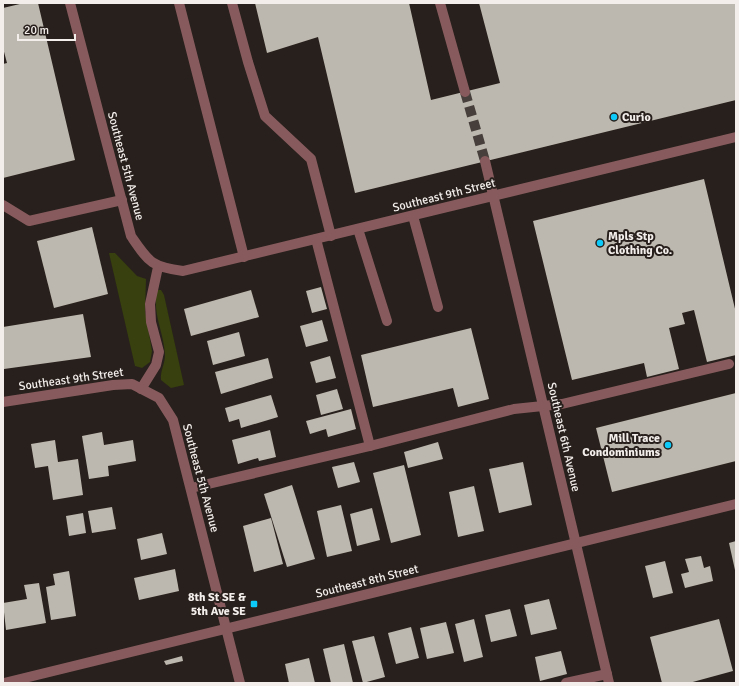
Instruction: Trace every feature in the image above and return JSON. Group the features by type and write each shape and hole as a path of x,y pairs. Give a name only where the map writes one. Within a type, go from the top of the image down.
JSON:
{"street":[{"name":"Southeast 5th Avenue","path":"70,3 131,236 145,257 158,267"},
{"path":"179,3 244,257"},
{"path":"232,3 265,116 311,159 331,236"},
{"path":"440,3 465,92"},
{"name":"Southeast 9th Street","path":"158,267 183,272 736,137"},
{"name":"Southeast 6th Avenue","path":"485,161 608,678"},
{"path":"3,205 29,221 122,200"},
{"path":"413,216 438,307"},
{"path":"358,229 387,321"},
{"path":"316,239 370,446"},
{"path":"141,389 156,365 159,352 151,322 150,304 158,267"},
{"path":"191,488 370,446 514,409 562,404 729,364"},
{"name":"Southeast 9th Street","path":"3,402 113,385 132,384 141,389"},
{"name":"Southeast 5th Avenue","path":"141,389 159,398 173,420 240,683"},
{"name":"Southeast 8th Street","path":"4,683 736,504"},
{"path":"566,683 608,678"}],"green space":[{"path":"109,253 115,253 137,276 146,279 145,311 152,351 150,362 142,368 135,366"},
{"path":"157,290 161,290 164,295 184,385 171,388 161,380 165,355 156,307"}],"building":[{"path":"24,3 38,3 75,160 3,178 3,64 7,63 3,48 3,8"},
{"path":"255,3 409,3 431,100 500,83 479,3 736,3 736,100 355,193 318,37 267,53"},
{"path":"704,179 736,313 736,355 707,362 694,310 682,313 685,324 669,328 679,369 647,377 644,363 572,380 533,221"},
{"path":"92,227 108,294 54,308 37,241"},
{"path":"321,287 327,309 312,313 306,291"},
{"path":"251,290 259,317 191,336 184,309"},
{"path":"83,314 91,357 4,369 3,327"},
{"path":"322,320 328,341 306,347 300,326"},
{"path":"471,328 489,399 458,407 453,388 373,407 361,355"},
{"path":"239,332 245,356 213,365 207,341"},
{"path":"330,356 336,378 316,383 310,362"},
{"path":"268,358 273,378 221,394 215,372"},
{"path":"337,389 343,409 321,415 316,395"},
{"name":"Mill Trace Condominiums","path":"736,393 736,461 612,492 596,428"},
{"path":"271,395 278,417 241,428 239,419 229,422 225,408"},
{"path":"351,409 356,429 328,437 326,429 310,434 306,421"},
{"path":"270,430 276,457 259,461 258,458 238,464 232,440"},
{"path":"102,432 104,445 133,440 136,461 108,466 109,476 89,479 82,436"},
{"path":"55,440 58,462 78,459 83,495 53,500 48,466 35,468 31,444"},
{"path":"438,442 443,459 408,468 404,452"},
{"path":"354,462 360,482 338,488 332,467"},
{"path":"523,462 532,505 499,513 489,469"},
{"path":"404,465 421,535 391,543 373,473"},
{"path":"292,485 315,559 287,567 264,494"},
{"path":"474,486 484,531 458,537 449,492"},
{"path":"341,505 352,551 327,557 317,511"},
{"path":"112,507 116,529 92,533 88,511"},
{"path":"372,508 380,540 357,546 350,514"},
{"path":"83,513 86,533 69,536 66,516"},
{"path":"271,518 283,564 254,572 243,526"},
{"path":"162,533 167,554 141,560 137,539"},
{"path":"736,541 736,570 735,570 729,543"},
{"path":"701,556 704,568 710,566 713,581 685,588 681,574 689,572 685,559"},
{"path":"665,561 673,593 653,598 645,566"},
{"path":"175,569 179,591 139,600 134,578"},
{"path":"69,571 76,616 51,620 46,587 55,585 53,574"},
{"path":"39,583 46,623 6,630 3,603 27,599 24,585"},
{"path":"549,599 557,629 531,635 524,605"},
{"path":"510,609 517,636 491,642 485,615"},
{"path":"474,619 483,657 464,662 455,624"},
{"path":"719,619 733,671 689,683 662,683 650,637"},
{"path":"446,622 454,653 427,659 420,628"},
{"path":"411,627 419,658 396,664 388,633"},
{"path":"374,636 385,677 363,683 352,641"},
{"path":"344,644 353,683 331,683 323,649"},
{"path":"561,651 567,674 540,681 535,657"},
{"path":"182,656 183,661 166,665 164,661"},
{"path":"309,658 315,683 289,683 285,664"}],"tunnel":[{"path":"465,92 485,161"}],"place":[{"name":"Curio","path":"614,117"},
{"name":"Mpls Stp Clothing Co.","path":"600,243"},
{"name":"Mill Trace Condominiums","path":"668,445"},
{"name":"8th St SE & 5th Ave SE","path":"254,604"}]}
